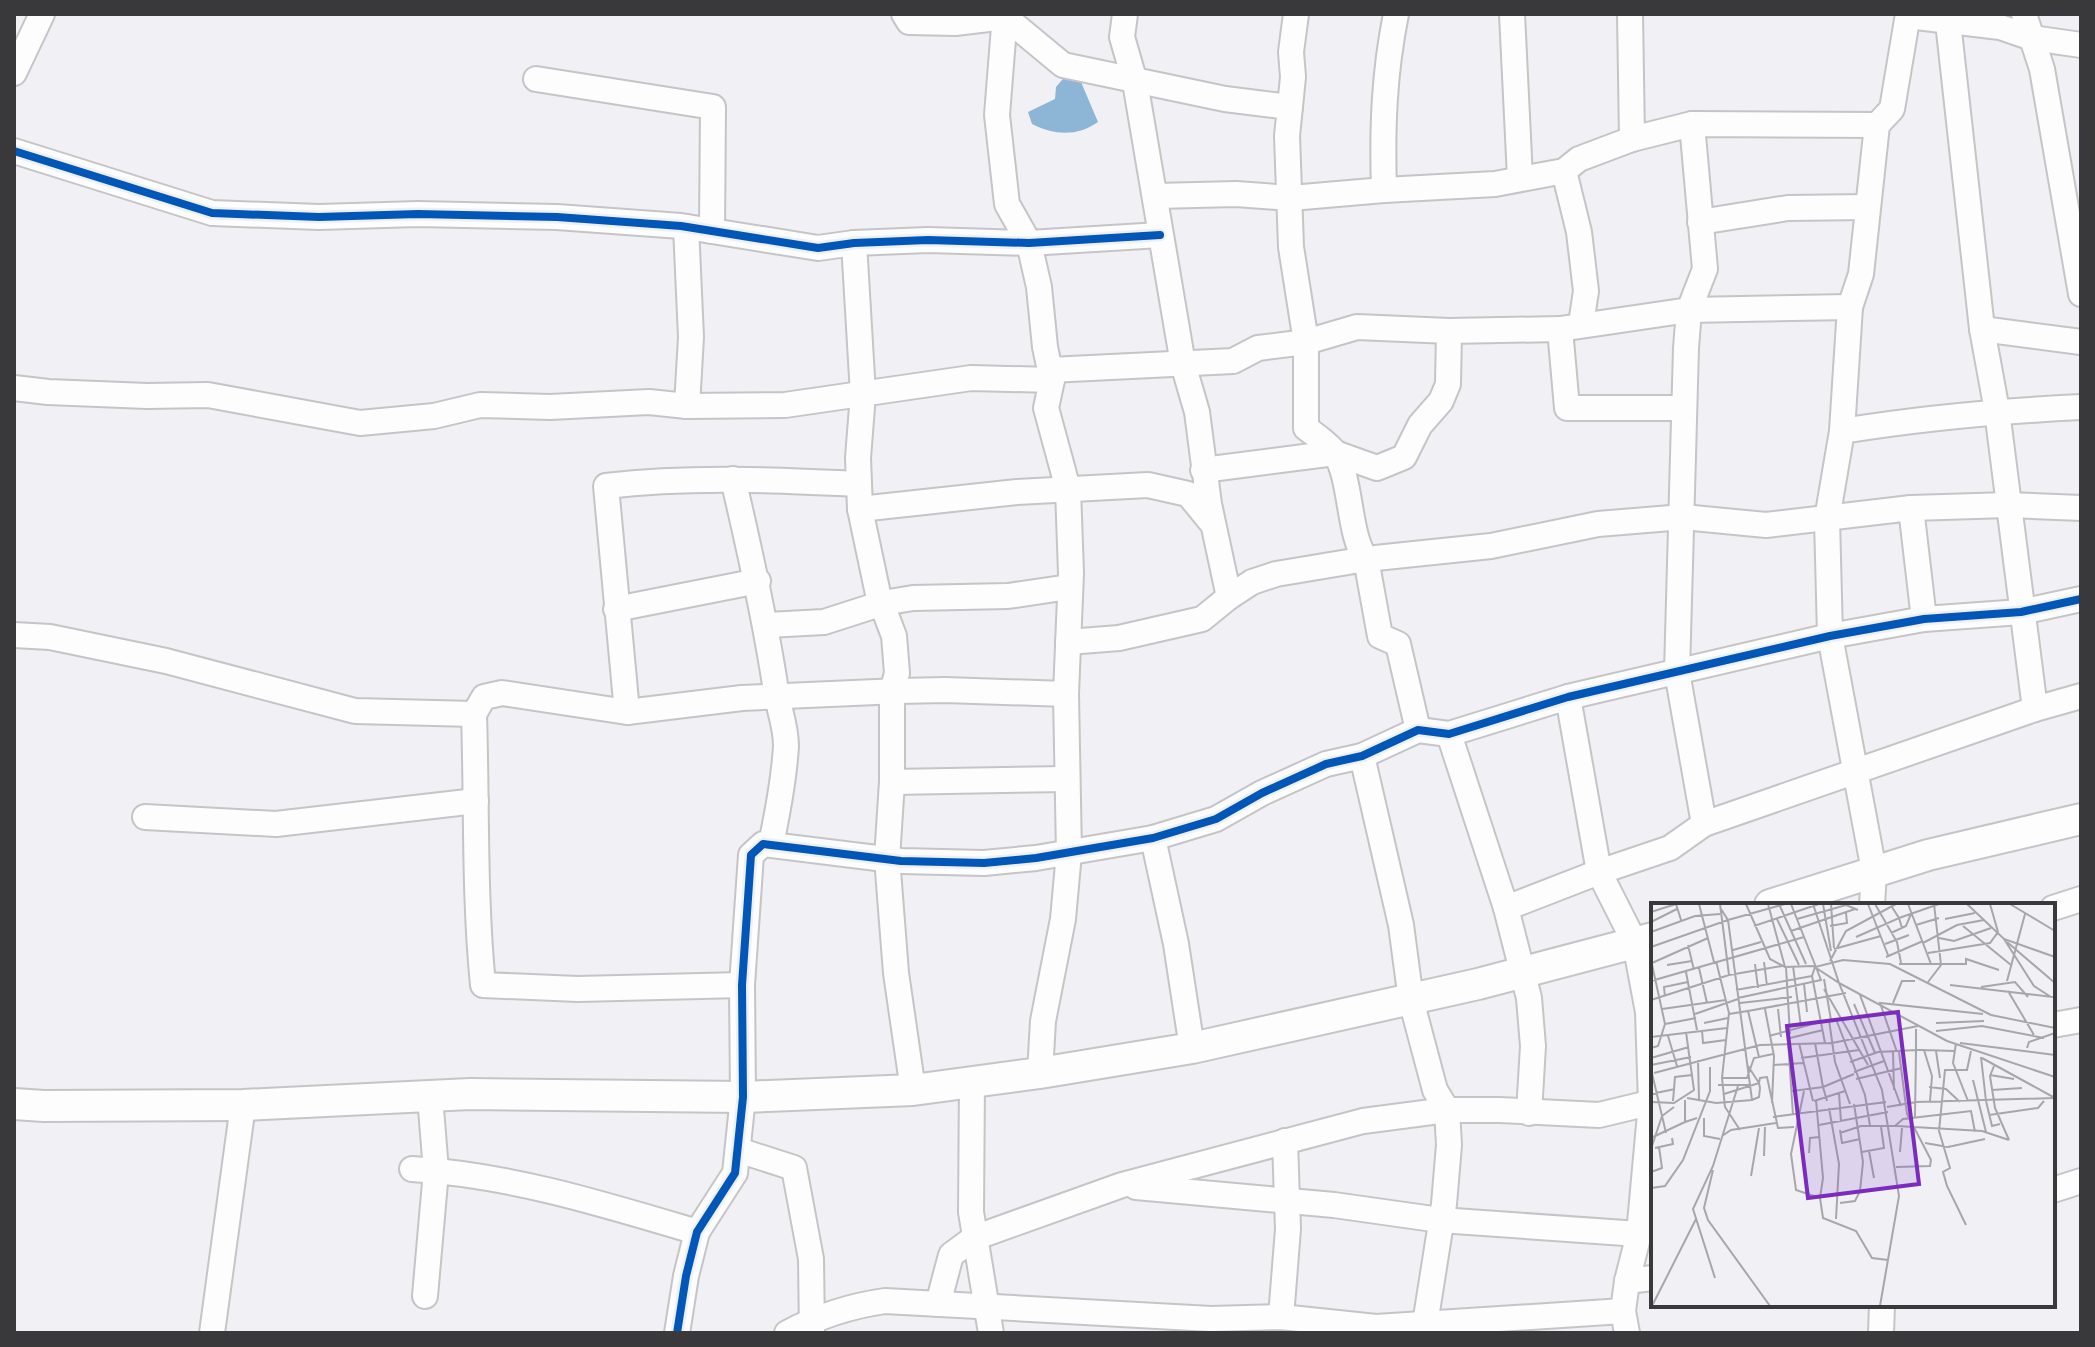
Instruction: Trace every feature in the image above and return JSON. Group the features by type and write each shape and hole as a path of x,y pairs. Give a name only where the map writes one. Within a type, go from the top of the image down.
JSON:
{"main road":[{"path":"1776,903 1874,871 2011,834 2081,819"},
{"path":"14,1104 243,1105 470,1094 743,1097 913,1090 1192,1048 1411,1000 1644,941"}],"street":[{"path":"14,73 42,14"},
{"path":"904,14 909,22 955,23 1005,15 1063,65 1225,99 1290,107"},
{"path":"1125,14 1122,37 1135,82 1183,364 1197,412 1203,470 1229,597"},
{"path":"1296,14 1287,136 1291,247 1306,342 1306,428 1335,453 1377,468 1404,457 1420,425 1441,401 1448,384 1449,331"},
{"path":"1384,190 1382,133 1385,78 1396,14"},
{"path":"1512,14 1520,178"},
{"path":"1630,14 1632,139"},
{"path":"2024,14 2070,165 2081,294"},
{"path":"1005,15 997,115 1007,204 1029,243 1039,287 1051,375 1046,408 1068,489 1071,573 1066,694 1069,853 1063,919 1043,1021 1040,1073"},
{"path":"1872,903 1874,871 1830,636 1827,519 1842,431 1850,307 1861,274 1877,125 1892,109 1908,15 2000,27 2032,38 2081,45"},
{"path":"1948,22 1982,329 1997,411 2035,709"},
{"path":"536,79 713,107 712,231"},
{"path":"1156,196 1236,194 1291,198 1495,184 1564,171 1579,159 1632,139 1692,124 1877,125"},
{"path":"1692,124 1705,269 1689,310 1677,672 1704,824"},
{"path":"14,151 212,213 319,217 418,214 557,217 686,227 818,248 928,240 1029,243 1160,235"},
{"path":"1564,171 1579,232 1586,291 1570,326 1567,408 1684,408"},
{"path":"1700,222 1788,208 1867,207"},
{"path":"686,227 691,337 687,406"},
{"path":"854,243 863,394 860,509 878,594 894,636 897,673 892,692 892,782 887,858 895,960 913,1090"},
{"path":"14,388 147,396 208,395 360,423 434,416 480,405 550,407 649,402 687,406 785,405 971,378 1233,361 1258,348 1306,342 1357,327 1449,331 1570,326 1689,310 1850,307"},
{"path":"1982,329 2081,342"},
{"path":"1842,431 1928,417 2081,407"},
{"path":"1203,470 1335,453"},
{"path":"1335,453 1348,494 1360,551 1366,559 1380,636 1398,644 1418,730"},
{"path":"627,712 606,486 660,480 733,479 859,484"},
{"path":"733,479 758,581 777,697 784,719 786,743 781,795 771,844"},
{"path":"860,509 1017,492 1148,485 1188,494 1214,527"},
{"path":"1068,642 1119,638 1202,619 1252,582 1276,574 1366,559 1491,546 1598,524 1683,517 1766,525 1911,508 2008,505 2081,508"},
{"path":"1911,508 1924,619"},
{"path":"616,609 758,581"},
{"path":"767,625 824,622 883,603 913,598 1008,596 1069,587"},
{"path":"677,1333 697,1232 735,1173 743,1097 742,985 751,855 756,848 771,844 887,858 984,863 1069,853 1153,838 1216,819 1262,793 1326,764 1362,756 1418,730 1449,734 1568,697 1830,636 1924,619 2021,612 2081,599"},
{"path":"14,635 50,637 166,661 355,711 474,714"},
{"path":"742,985 578,989 483,985 476,901 474,714 484,697 502,693 627,712 777,697 892,692 945,690 1066,694"},
{"path":"1506,908 1670,848 1704,824 2035,709 2081,696"},
{"path":"1568,697 1573,742 1599,872 1644,941 1651,1057"},
{"path":"1449,734 1506,908 1529,998 1533,1046 1529,1113"},
{"path":"1362,756 1401,925 1411,1000 1435,1090 1447,1110 1449,1145 1444,1204 1425,1324"},
{"path":"892,782 1066,779"},
{"path":"145,817 276,824 476,801"},
{"path":"1153,838 1176,944 1192,1048"},
{"path":"2055,907 2081,899"},
{"path":"2055,1025 2081,1020"},
{"path":"972,1082 970,1186 974,1238 991,1333"},
{"path":"425,1296 424,1170 430,1096"},
{"path":"938,1304 951,1255 974,1238 1122,1185 1363,1121 1447,1110 1599,1115 1651,1102"},
{"path":"212,1333 243,1105"},
{"path":"787,1333 812,1326 860,1304 885,1301 1211,1319 1281,1317 1375,1330 1425,1324 1625,1322 1627,1281 1639,1234 1651,1112"},
{"path":"1281,1317 1288,1202 1285,1141"},
{"path":"738,1150 794,1168 811,1259 812,1326"},
{"path":"424,1170 485,1175 602,1203 697,1232"},
{"path":"2055,1189 2081,1181"},
{"path":"1122,1185 1334,1205 1440,1220 1639,1234"},
{"path":"1627,1281 1651,1278"},
{"path":"1881,1333 1882,1307"}],"water":[{"path":"1068,73 1078,75 1098,122 1082,130 1065,133 1032,124 1028,112 1055,99 1056,87"}],"cycle path":[{"path":"14,151 212,213 319,217 418,214 557,217 681,226 818,248 928,240 1029,243 1160,235"},
{"path":"677,1333 697,1232 735,1173 743,1097 742,985 751,855 763,844 901,861 984,863 1036,858 1153,838 1216,819 1262,793 1326,764 1362,756 1418,730 1449,734 1568,697 1830,636 1924,619 2021,612 2081,599"}]}
